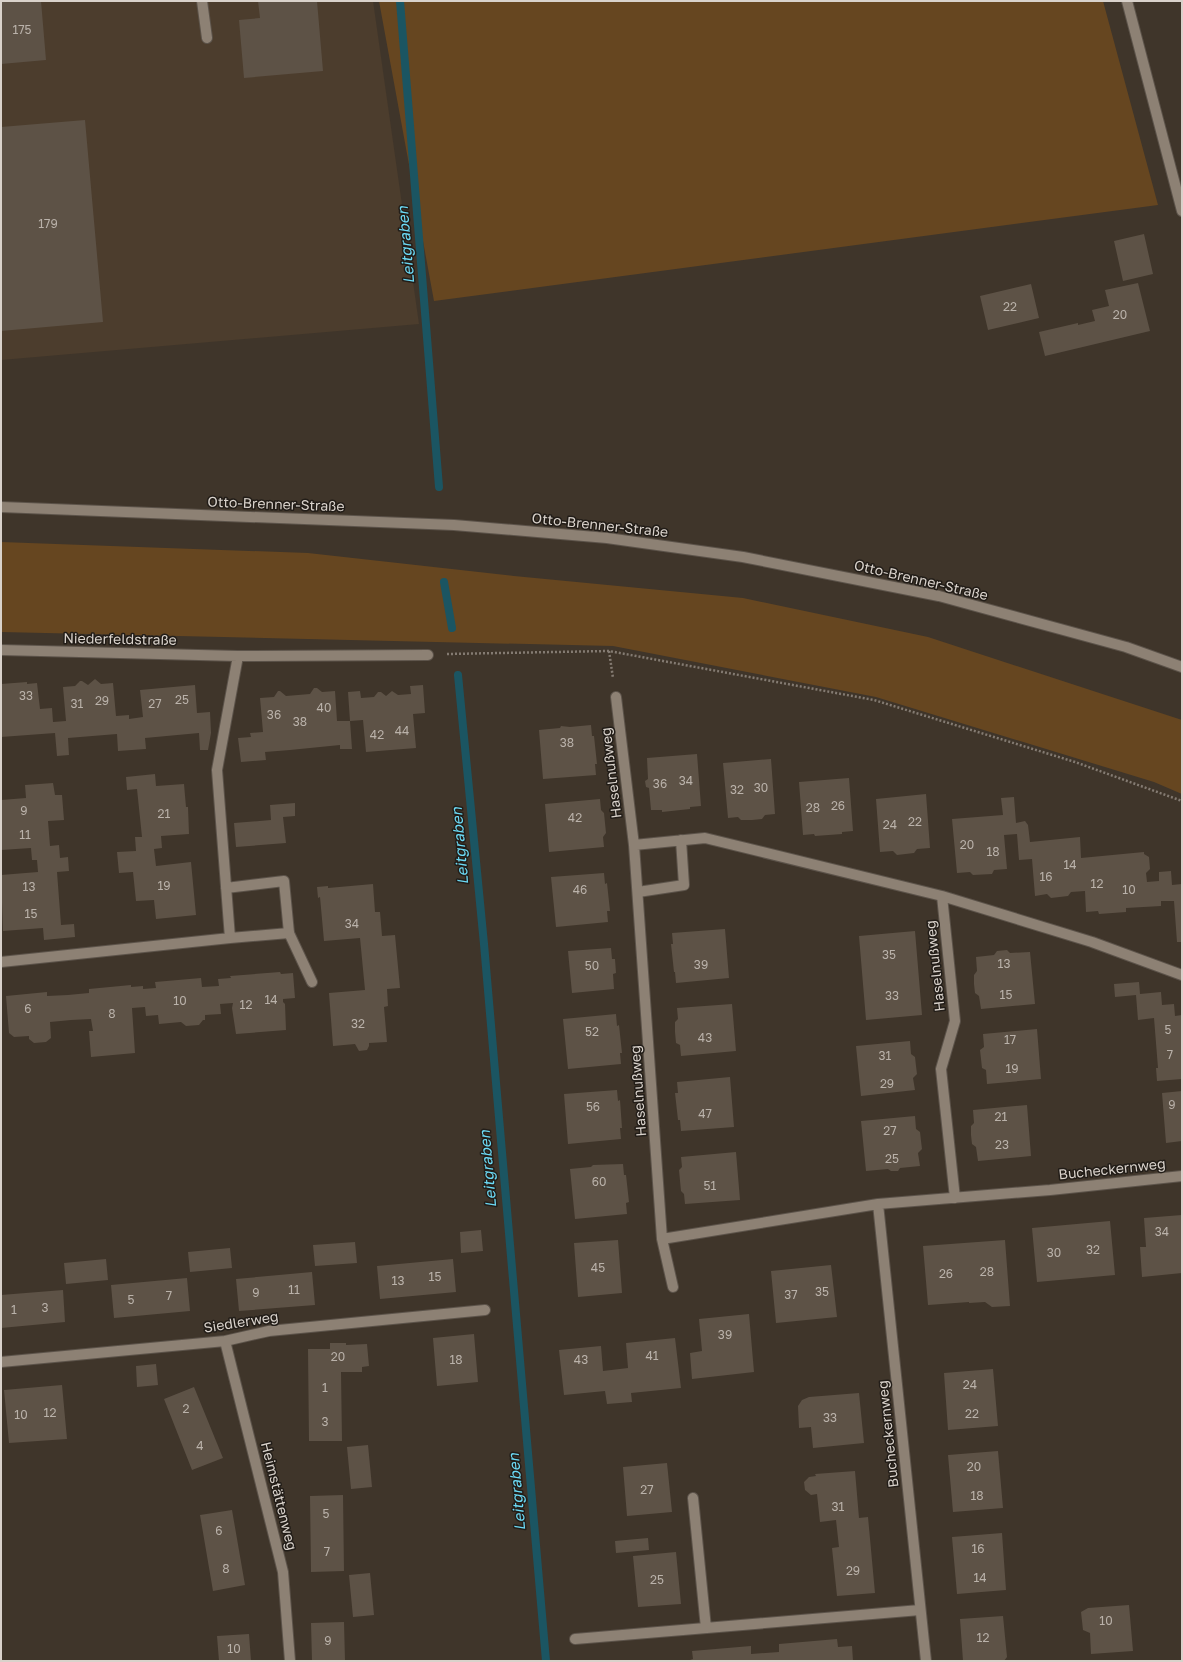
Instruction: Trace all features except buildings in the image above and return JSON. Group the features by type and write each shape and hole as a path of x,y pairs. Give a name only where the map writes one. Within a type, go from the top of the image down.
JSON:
{"street":[{"path":"202,1 207,38"},
{"path":"1127,1 1182,211"},
{"name":"Otto-Brenner-Straße","path":"1,507 454,525 614,539 743,557 938,596 1126,647 1182,668"},
{"name":"Niederfeldstraße","path":"1,650 238,656 428,655"},
{"path":"230,938 217,770 238,656"},
{"name":"Haselnußweg","path":"616,697 634,845 638,892 662,1240 673,1287"},
{"path":"634,845 705,838 942,896 1092,942 1182,975"},
{"path":"638,892 684,885 681,840"},
{"path":"226,888 284,881 290,933 312,982"},
{"name":"Haselnußweg","path":"942,896 955,1021 942,1069 955,1198"},
{"path":"1,962 290,933"},
{"name":"Bucheckernweg","path":"662,1240 878,1204 1182,1176"},
{"name":"Bucheckernweg","path":"878,1204 926,1661"},
{"name":"Siedlerweg","path":"1,1362 225,1341 269,1331 485,1310"},
{"name":"Heimstättenweg","path":"225,1341 283,1572 290,1661"},
{"path":"693,1498 706,1628"},
{"path":"575,1639 920,1610"}],"path":[{"path":"609,650 616,697"},
{"path":"428,655 609,650 874,700 1075,762 1182,801"}],"shaded area":[{"path":"1,1 373,1 419,324 1,360"},
{"path":"379,1 1103,1 1158,205 434,301"},
{"path":"1,542 308,553 514,576 743,598 928,637 1182,720 1182,794 1154,782 876,697 613,646 1,632"}],"waterway":[{"name":"Leitgraben","path":"400,1 439,487"},
{"name":"Leitgraben","path":"444,582 452,628"},
{"name":"Leitgraben","path":"458,675 484,944 546,1661"}]}
